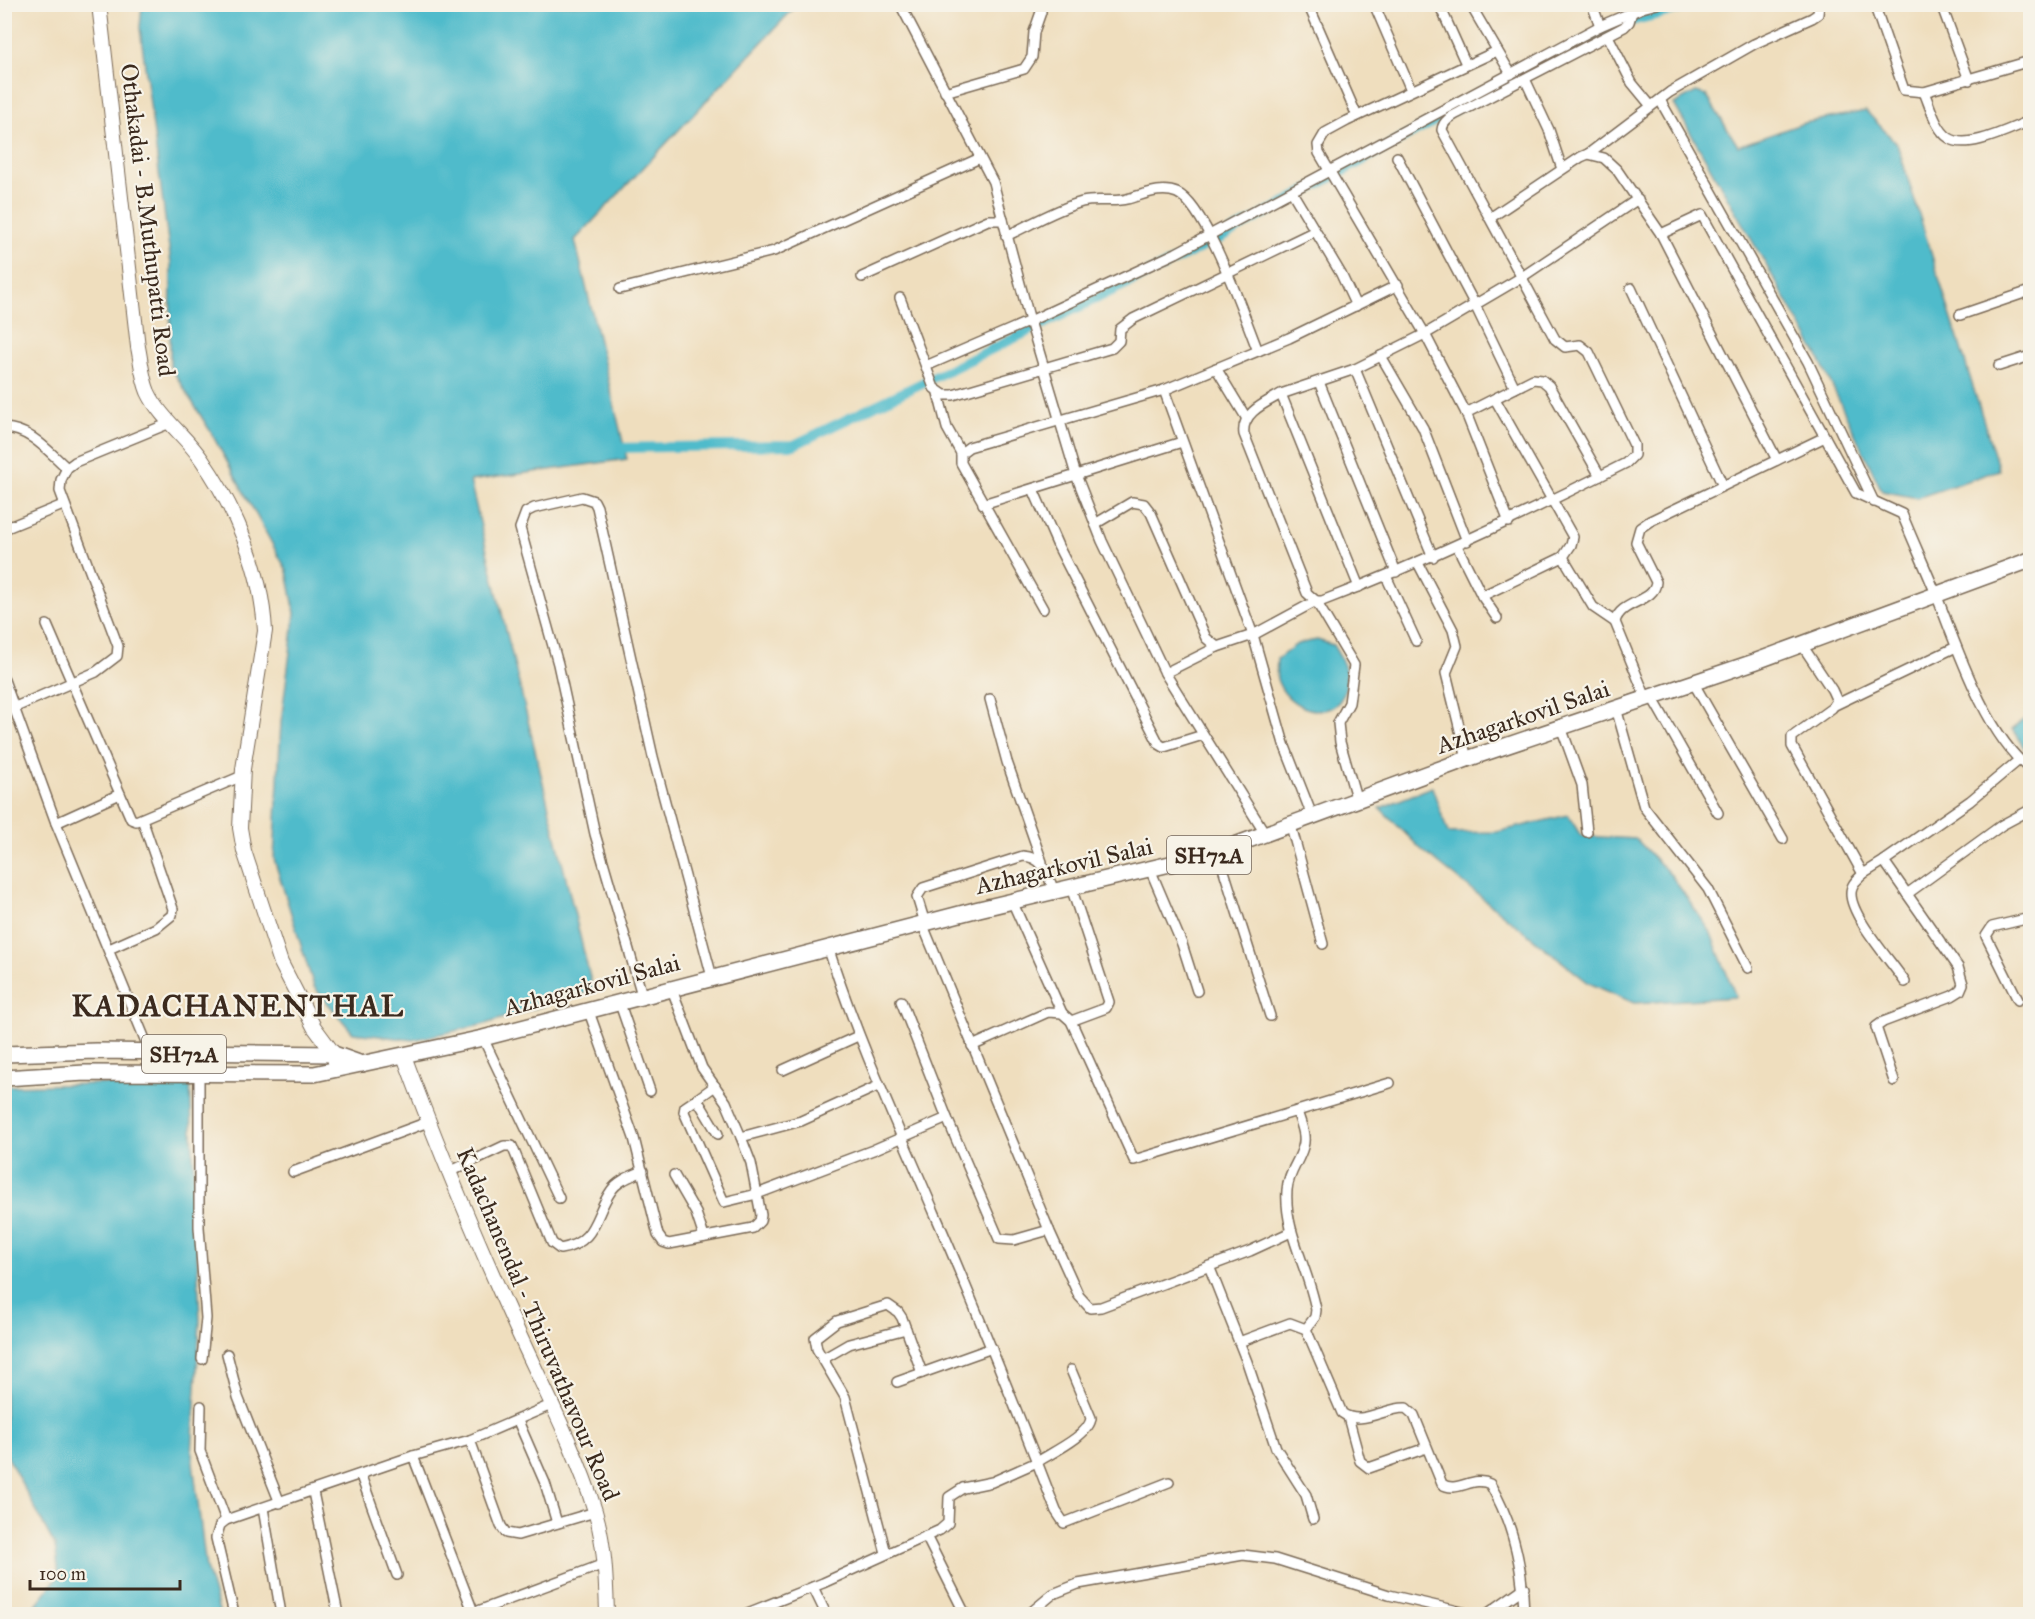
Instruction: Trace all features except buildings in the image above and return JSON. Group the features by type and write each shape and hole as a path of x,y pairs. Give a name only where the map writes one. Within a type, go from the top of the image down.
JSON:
{"main road":[{"name":"Othakadai - B.Muthupatti Road","path":"99,4 143,375 155,406 200,457 220,489 252,561 264,605 265,631 242,776 240,828 255,884 281,963 314,1028 335,1062"},
{"name":"Azhagarkovil Salai","path":"4,1054 96,1051 362,1064 483,1038 828,947 1218,852 1467,759 1802,645 2031,560"},
{"name":"Kadachanendal - Thiruvathavour Road","path":"404,1056 428,1122 581,1471 595,1512 604,1564 607,1614"},
{"name":"Azhagarkovil Salai","path":"4,1078 85,1073 314,1074 335,1062"}],"street":[{"path":"900,4 998,193 1006,236 1058,421 1095,524 1165,673 1266,835"},
{"path":"945,92 1024,69 1032,57 1034,32 1041,12 1041,4"},
{"path":"1308,4 1357,116"},
{"path":"1374,4 1412,90"},
{"path":"1439,4 1466,64"},
{"path":"1470,4 1511,74"},
{"path":"1592,4 1600,26"},
{"path":"927,370 1212,240 1333,176 1600,26 1631,17 1657,4"},
{"path":"1490,218 1588,154 1660,100 1754,44 1812,18 1818,14 1819,4"},
{"path":"1874,4 1901,86 1910,92 1924,93 2031,61"},
{"path":"1941,4 1969,80"},
{"path":"1165,673 1217,647 1252,635 1316,601 1322,601 1359,587 1467,542 1626,463 1634,455 1634,445 1589,352 1580,345 1564,347 1555,339 1445,139 1443,125 1464,110 1608,36 1631,17"},
{"path":"1608,36 1632,82 1651,106"},
{"path":"1497,51 1357,116 1320,138 1317,145 1319,153 1398,285 1466,413 1509,522"},
{"path":"1525,80 1549,130 1562,170"},
{"path":"1924,93 1941,130 1949,139 1961,143 1979,140 2031,121"},
{"path":"1660,100 1808,362 1874,502"},
{"path":"1588,154 1604,158 1638,199 1661,234 1777,460"},
{"path":"1397,157 1475,304 1515,388"},
{"path":"620,289 755,257 782,248 980,158"},
{"path":"1006,236 1079,203 1118,201 1166,190 1178,193 1188,201 1212,240 1228,273 1258,351"},
{"path":"1294,196 1356,306"},
{"path":"1358,801 1341,742 1338,723 1348,703 1354,665 1316,601 1307,592 1244,434 1243,427 1247,418 1256,408 1281,394 1355,369 1425,334 1522,277 1638,199"},
{"path":"1661,234 1702,215 1856,493 1902,514 1956,646 1997,729 2019,760 2031,769"},
{"path":"862,277 988,220 1003,220"},
{"path":"936,390 953,395 1112,348 1119,341 1120,329 1124,324 1315,231"},
{"path":"961,453 969,447 1164,390 1258,351 1398,285"},
{"path":"1631,288 1723,486"},
{"path":"1960,315 2031,291"},
{"path":"900,298 936,390 947,428 961,453 961,462 1043,609"},
{"path":"1381,356 1423,428 1467,542"},
{"path":"1999,366 2031,356"},
{"path":"1216,368 1247,418"},
{"path":"1355,369 1433,557"},
{"path":"1466,413 1533,379 1542,380 1549,386 1600,476"},
{"path":"1319,382 1396,572"},
{"path":"1164,390 1252,635 1284,744 1312,818"},
{"path":"1281,394 1359,587"},
{"path":"1482,596 1563,557 1573,537 1554,499 1495,399"},
{"path":"4,712 111,663 117,656 118,646 63,506 61,480 67,468 75,462 170,423"},
{"path":"4,428 19,429 31,436 67,468"},
{"path":"1615,622 1623,608 1652,592 1656,587 1656,582 1636,542 1640,528 1825,437"},
{"path":"983,504 1182,442"},
{"path":"1033,489 1058,546 1159,744 1164,747 1203,735"},
{"path":"642,995 596,834 558,664 522,541 522,517 534,508 582,497 594,501 597,507 653,757 712,977"},
{"path":"1095,524 1132,502 1138,501 1144,504 1151,513 1206,638 1217,647"},
{"path":"4,529 63,506"},
{"path":"1457,546 1482,596 1497,618"},
{"path":"1563,557 1593,607 1615,622 1649,698 1718,813"},
{"path":"1418,563 1455,638 1456,654 1446,673 1467,759"},
{"path":"1386,576 1416,641"},
{"path":"47,625 131,819 136,821 142,819 242,776"},
{"path":"1802,645 1836,695 1835,705"},
{"path":"1863,874 1791,741 1798,732 1835,705 1956,646"},
{"path":"4,680 56,823 151,1054 151,1073"},
{"path":"1693,682 1783,839"},
{"path":"990,699 1007,762 1054,891"},
{"path":"1616,708 1644,807 1712,895 1748,968"},
{"path":"1561,727 1582,785 1587,832"},
{"path":"1905,982 1854,909 1850,895 1852,885 1863,874 1970,801 2019,760"},
{"path":"56,823 120,794"},
{"path":"1907,894 2002,825 2031,810"},
{"path":"109,949 156,928 172,915 173,909 142,819"},
{"path":"1291,825 1323,944"},
{"path":"1218,852 1270,1016"},
{"path":"1042,862 1037,858 1023,856 923,888 917,897 923,923 972,1046 1079,1296 1089,1308 1101,1306 1209,1266 1291,1232"},
{"path":"1884,861 1958,968 1963,984 1960,990 1952,996 1883,1022 1876,1027 1875,1032 1894,1081"},
{"path":"1150,869 1182,944 1197,991"},
{"path":"1071,887 1109,1002 1106,1008 1071,1021"},
{"path":"1012,901 1062,1013 1071,1021 1134,1160 1390,1083"},
{"path":"2018,999 1986,936 1992,927 2030,920"},
{"path":"828,947 858,1036 878,1086 992,1348 1056,1511 1064,1523 1168,1482"},
{"path":"588,1009 643,1171 658,1234 663,1242 669,1244 757,1225 761,1215 751,1163 726,1102 702,1068 672,987"},
{"path":"619,1001 650,1091"},
{"path":"901,1001 947,1118 999,1239 1014,1240 1049,1230"},
{"path":"972,1046 1048,1012 1062,1013"},
{"path":"783,1070 858,1036"},
{"path":"483,1038 559,1198"},
{"path":"199,1074 199,1227 206,1318 202,1359"},
{"path":"715,1086 685,1107 684,1112 721,1200 728,1202 758,1194 947,1118"},
{"path":"741,1137 801,1121 878,1086"},
{"path":"697,1099 718,1134"},
{"path":"1297,1111 1304,1136 1303,1147 1290,1174 1287,1190 1291,1232 1316,1310 1315,1317 1306,1329"},
{"path":"292,1172 428,1122"},
{"path":"450,1172 504,1146 512,1146 552,1243 560,1249 592,1231 609,1192 623,1180 643,1171"},
{"path":"674,1175 696,1214 704,1237"},
{"path":"1209,1266 1239,1342 1276,1449 1306,1495 1313,1519"},
{"path":"886,1553 845,1397 815,1344 815,1338 837,1321 888,1305 898,1312 922,1373"},
{"path":"1239,1342 1290,1323 1306,1329 1342,1413 1348,1418 1357,1419 1406,1408 1414,1415 1438,1478 1446,1487 1479,1481 1490,1484 1521,1565 1524,1614"},
{"path":"823,1359 849,1344 906,1329"},
{"path":"897,1382 992,1348"},
{"path":"227,1354 238,1396 280,1503"},
{"path":"745,1614 813,1587 926,1536 948,1523 949,1497 955,1492 992,1482 1037,1462 1082,1434 1091,1425 1091,1418 1071,1370"},
{"path":"234,1614 216,1538 220,1525 226,1520 361,1476 413,1456 470,1440 551,1405"},
{"path":"201,1406 200,1451 226,1520"},
{"path":"1348,1418 1360,1461 1369,1468 1426,1448"},
{"path":"518,1421 545,1483 557,1523"},
{"path":"470,1440 506,1533 518,1534 595,1512"},
{"path":"413,1456 472,1614 604,1564"},
{"path":"361,1476 397,1575"},
{"path":"313,1492 338,1614"},
{"path":"263,1508 281,1614"},
{"path":"926,1536 965,1614"},
{"path":"1029,1614 1053,1594 1078,1584 1243,1555 1275,1559 1389,1595 1471,1614 1487,1614 1524,1592"},
{"path":"813,1587 826,1614"}],"water":[{"path":"142,5 797,5 575,240 627,459 470,481 593,990 482,1025 413,1040 353,1033 314,987 274,859 281,722 295,613 287,571 209,429 170,366 171,264 140,28"},
{"path":"1696,92 1706,95 1738,146 1804,123 1866,111 1897,144 1999,470 1917,498 1882,491 1817,354 1674,104"},
{"path":"1317,640 1333,645 1346,671 1345,690 1339,701 1330,708 1319,710 1296,703 1285,694 1276,674 1277,659 1297,644"},
{"path":"2030,715 2030,757 2012,729"},
{"path":"1432,787 1448,833 1497,832 1568,815 1581,836 1636,839 1671,875 1710,931 1736,997 1634,1003 1589,983 1422,850 1380,808"},
{"path":"190,1082 200,1321 192,1454 206,1568 220,1614 29,1614 59,1575 55,1546 5,1452 4,1086"}],"waterway":[{"path":"1476,99 1619,24 1700,4"},
{"path":"611,448 794,445 1217,240 1462,106"}],"district":[{"name":"KADACHANENTHAL","path":"238,1006"}]}
